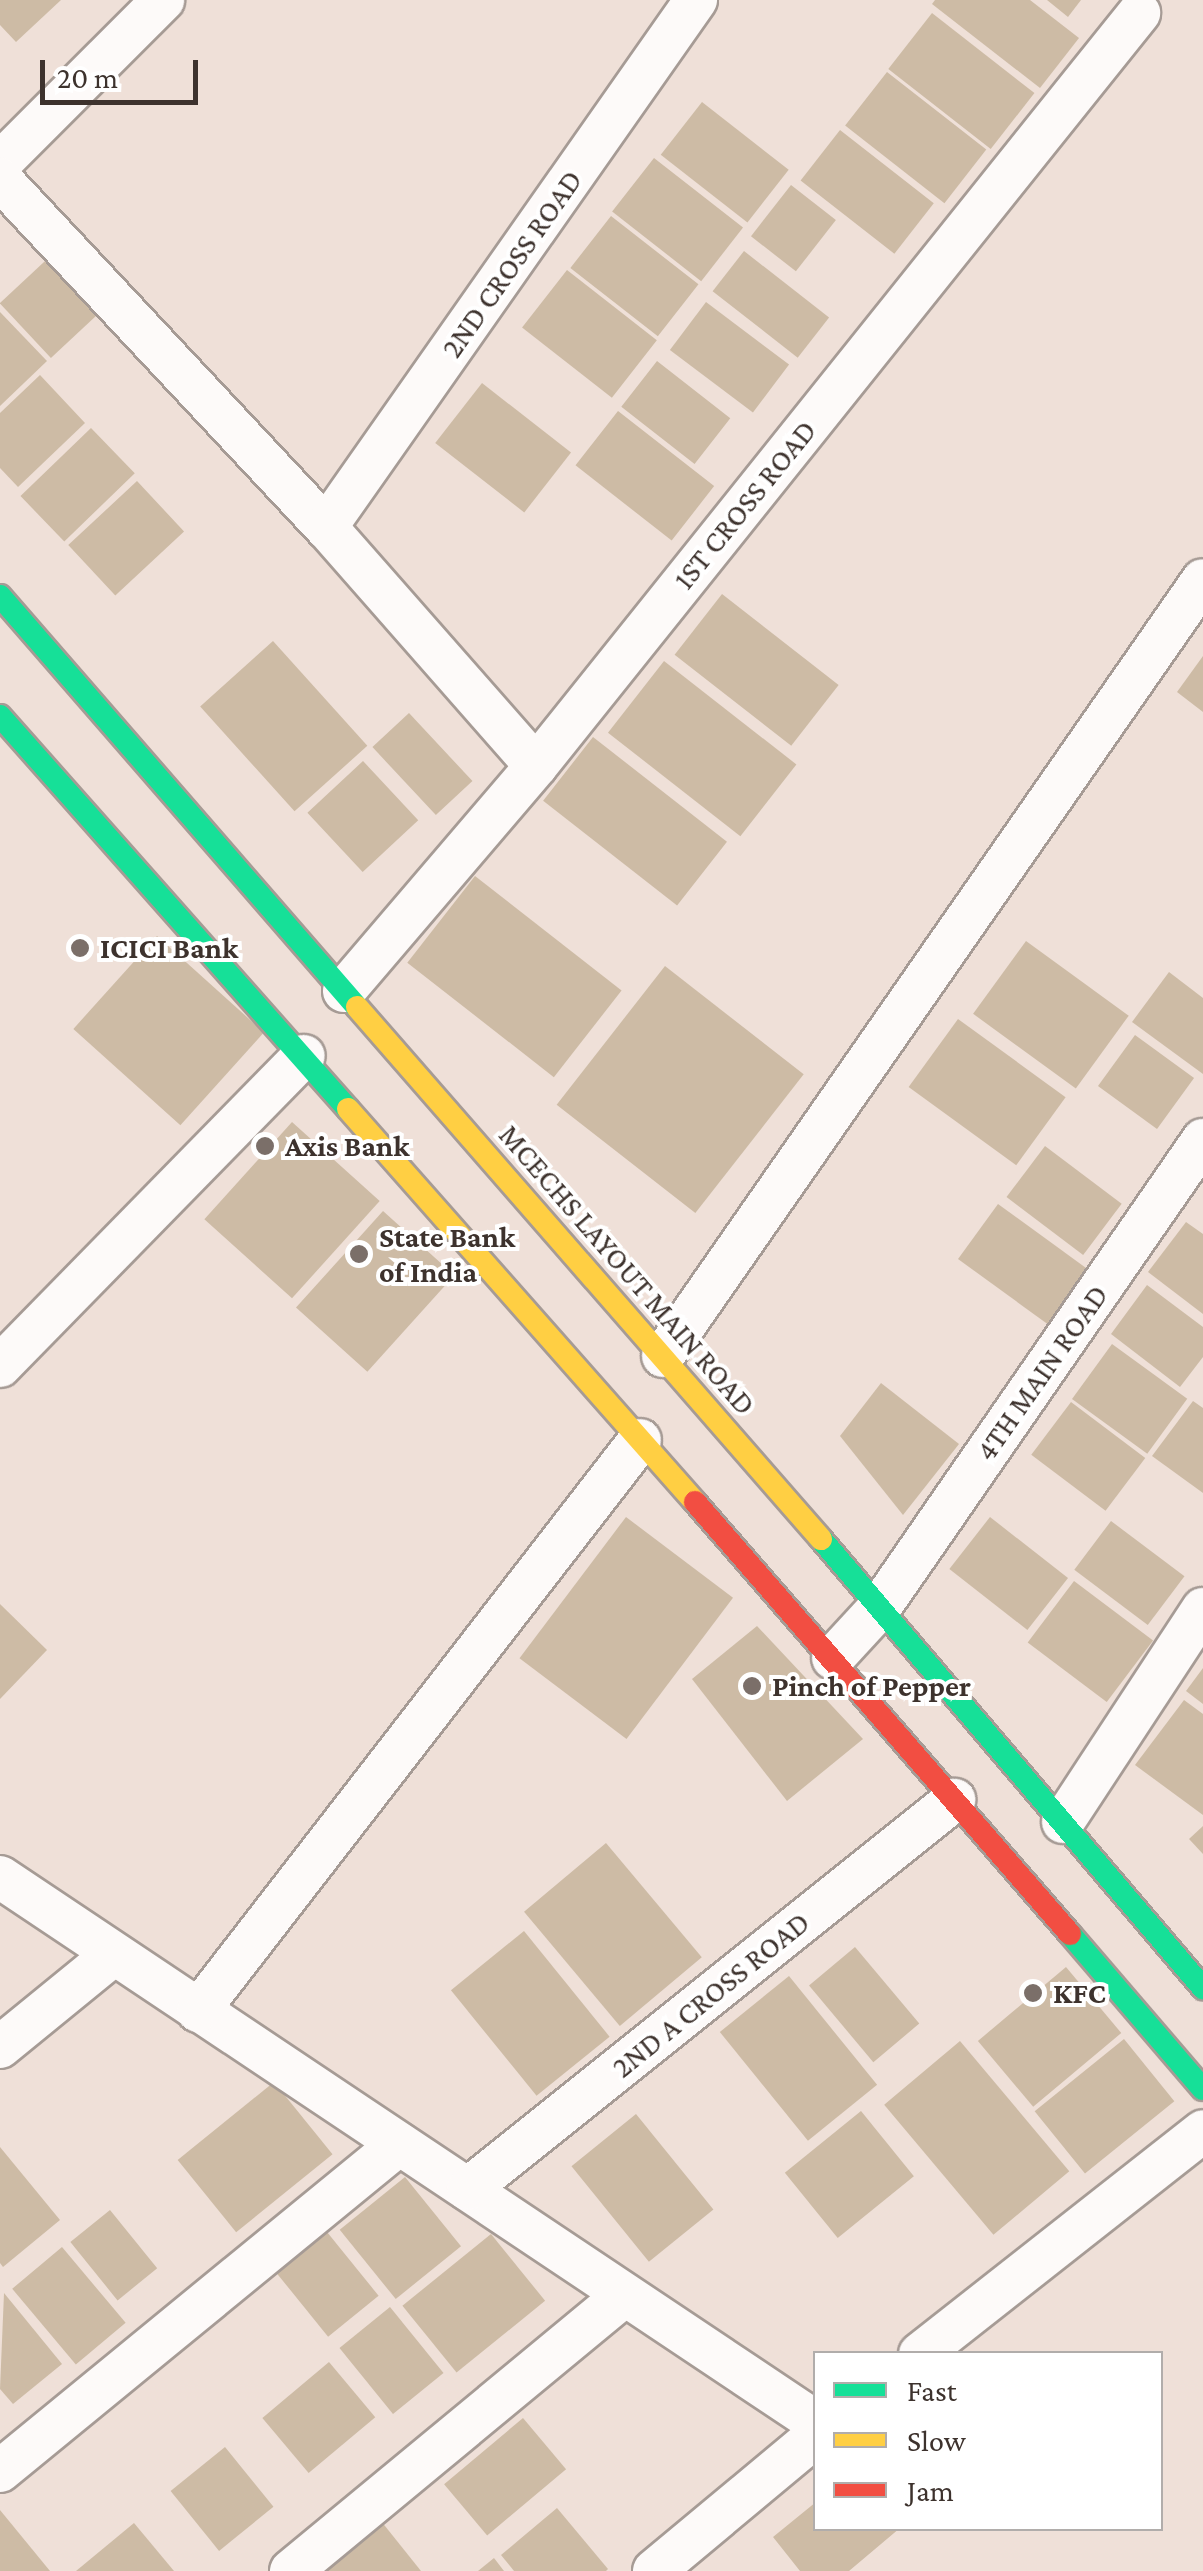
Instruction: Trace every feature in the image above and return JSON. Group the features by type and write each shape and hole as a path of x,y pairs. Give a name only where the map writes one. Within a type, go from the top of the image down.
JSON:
{"main road":[{"name":"MCECHS LAYOUT MAIN ROAD","path":"0,596 880,1606 1203,1988"},
{"path":"8,742 304,1056 833,1658 1203,2089"}],"street":[{"path":"0,163 163,0"},
{"name":"2ND CROSS ROAD","path":"326,528 696,0"},
{"name":"1ST CROSS ROAD","path":"344,991 536,766 1139,12"},
{"path":"0,179 326,528 536,766"},
{"path":"663,1356 1203,580"},
{"path":"0,1366 304,1056"},
{"name":"4TH MAIN ROAD","path":"833,1658 880,1606 1203,1140"},
{"path":"198,2010 640,1440"},
{"path":"1063,1822 1203,1610"},
{"name":"2ND A CROSS ROAD","path":"468,2190 954,1800"},
{"path":"0,1877 813,2420"},
{"path":"0,2047 114,1954"},
{"path":"924,2351 1203,2131"},
{"path":"0,2471 398,2144"},
{"path":"291,2571 625,2295"},
{"path":"654,2571 813,2438"}],"building":[{"path":"0,0 61,0 16,42 0,25"},
{"path":"935,0 1030,0 1079,38 1040,88 932,4"},
{"path":"1047,0 1081,0 1068,17"},
{"path":"932,13 1034,93 991,149 888,69"},
{"path":"887,72 986,150 944,203 845,126"},
{"path":"702,102 789,170 747,223 661,155"},
{"path":"840,130 934,203 894,254 801,180"},
{"path":"654,158 743,228 701,281 612,212"},
{"path":"791,185 836,220 796,271 751,236"},
{"path":"611,216 698,284 658,336 570,268"},
{"path":"59,248 110,303 51,358 0,303"},
{"path":"744,251 829,317 798,358 713,291"},
{"path":"567,270 657,340 612,398 522,328"},
{"path":"706,302 789,365 753,413 670,350"},
{"path":"0,312 47,361 0,406"},
{"path":"657,361 730,418 695,464 621,407"},
{"path":"40,375 85,423 18,487 0,468 0,413"},
{"path":"482,383 571,453 524,512 435,443"},
{"path":"618,411 714,486 672,540 576,465"},
{"path":"91,428 135,473 64,541 21,496"},
{"path":"137,481 184,531 115,596 68,545"},
{"path":"722,594 839,685 791,746 675,655"},
{"path":"273,641 367,746 295,811 200,707"},
{"path":"1203,656 1203,712 1177,692"},
{"path":"664,661 796,764 740,836 608,733"},
{"path":"409,713 472,781 436,815 372,747"},
{"path":"593,737 727,842 677,905 543,801"},
{"path":"363,761 418,820 363,872 307,813"},
{"path":"475,876 622,991 554,1077 407,963"},
{"path":"157,936 264,1032 180,1125 73,1029"},
{"path":"1026,941 1129,1016 1076,1088 973,1014"},
{"path":"665,966 804,1074 695,1213 557,1105"},
{"path":"1169,972 1203,998 1203,1074 1132,1022"},
{"path":"958,1019 1066,1097 1016,1165 909,1087"},
{"path":"1135,1035 1194,1078 1157,1129 1098,1086"},
{"path":"292,1122 380,1201 292,1298 204,1219"},
{"path":"1045,1146 1122,1204 1083,1255 1006,1197"},
{"path":"998,1204 1088,1269 1048,1324 958,1259"},
{"path":"383,1211 454,1275 367,1372 296,1308"},
{"path":"1186,1222 1203,1234 1203,1314 1148,1272"},
{"path":"1147,1285 1203,1327 1203,1357 1180,1387 1111,1334"},
{"path":"1112,1344 1187,1399 1147,1454 1072,1399"},
{"path":"881,1383 959,1444 903,1515 840,1436"},
{"path":"1193,1401 1203,1408 1203,1493 1152,1456"},
{"path":"1071,1402 1145,1458 1106,1511 1031,1455"},
{"path":"626,1517 733,1598 626,1739 519,1658"},
{"path":"990,1517 1068,1578 1027,1630 949,1569"},
{"path":"1111,1521 1184,1576 1148,1625 1074,1570"},
{"path":"1074,1581 1153,1641 1107,1702 1028,1642"},
{"path":"0,1604 47,1650 0,1699"},
{"path":"757,1626 863,1739 787,1801 692,1679"},
{"path":"1203,1668 1203,1704 1186,1691"},
{"path":"1184,1700 1203,1714 1203,1815 1135,1765"},
{"path":"1203,1826 1203,1854 1189,1839"},
{"path":"606,1843 702,1957 620,2026 524,1912"},
{"path":"524,1931 610,2037 537,2096 451,1990"},
{"path":"855,1947 919,2024 873,2062 809,1986"},
{"path":"1066,1967 1121,2033 1033,2107 978,2041"},
{"path":"789,1976 877,2085 808,2141 720,2032"},
{"path":"1124,2039 1174,2101 1085,2174 1035,2111"},
{"path":"960,2041 1069,2171 993,2235 884,2105"},
{"path":"274,2082 333,2154 236,2232 178,2160"},
{"path":"861,2111 914,2176 838,2238 785,2173"},
{"path":"636,2114 713,2210 649,2262 571,2166"},
{"path":"0,2147 60,2220 3,2267 0,2263"},
{"path":"405,2177 461,2246 396,2299 340,2230"},
{"path":"110,2210 157,2268 118,2300 70,2242"},
{"path":"327,2232 379,2296 328,2337 276,2273"},
{"path":"491,2234 545,2301 457,2373 402,2306"},
{"path":"62,2247 126,2323 76,2365 12,2289"},
{"path":"4,2293 62,2364 13,2404 0,2389"},
{"path":"390,2307 443,2373 393,2414 339,2348"},
{"path":"329,2362 375,2417 309,2473 262,2418"},
{"path":"523,2418 566,2469 487,2536 444,2484"},
{"path":"225,2447 273,2507 219,2551 171,2491"},
{"path":"813,2504 813,2531 896,2531 849,2571 800,2571 773,2537"},
{"path":"557,2508 606,2571 514,2571 501,2555"},
{"path":"0,2510 50,2571 0,2571"},
{"path":"381,2521 421,2571 328,2571 324,2566"},
{"path":"134,2523 174,2571 76,2571"},
{"path":"494,2558 504,2571 478,2571"}],"traffic: fast":[{"path":"0,596 357,1007"},
{"path":"0,716 348,1109"},
{"path":"821,1539 1203,1988"},
{"path":"1070,1934 1203,2089"}],"traffic: slow":[{"path":"357,1007 821,1539"},
{"path":"348,1109 695,1502"}],"traffic: jam":[{"path":"695,1502 1070,1934"}],"place":[{"name":"ICICI Bank","path":"80,948"},
{"name":"Axis Bank","path":"265,1146"},
{"name":"State Bank of India","path":"359,1254"},
{"name":"Pinch of Pepper","path":"752,1686"},
{"name":"KFC","path":"1033,1993"}]}
